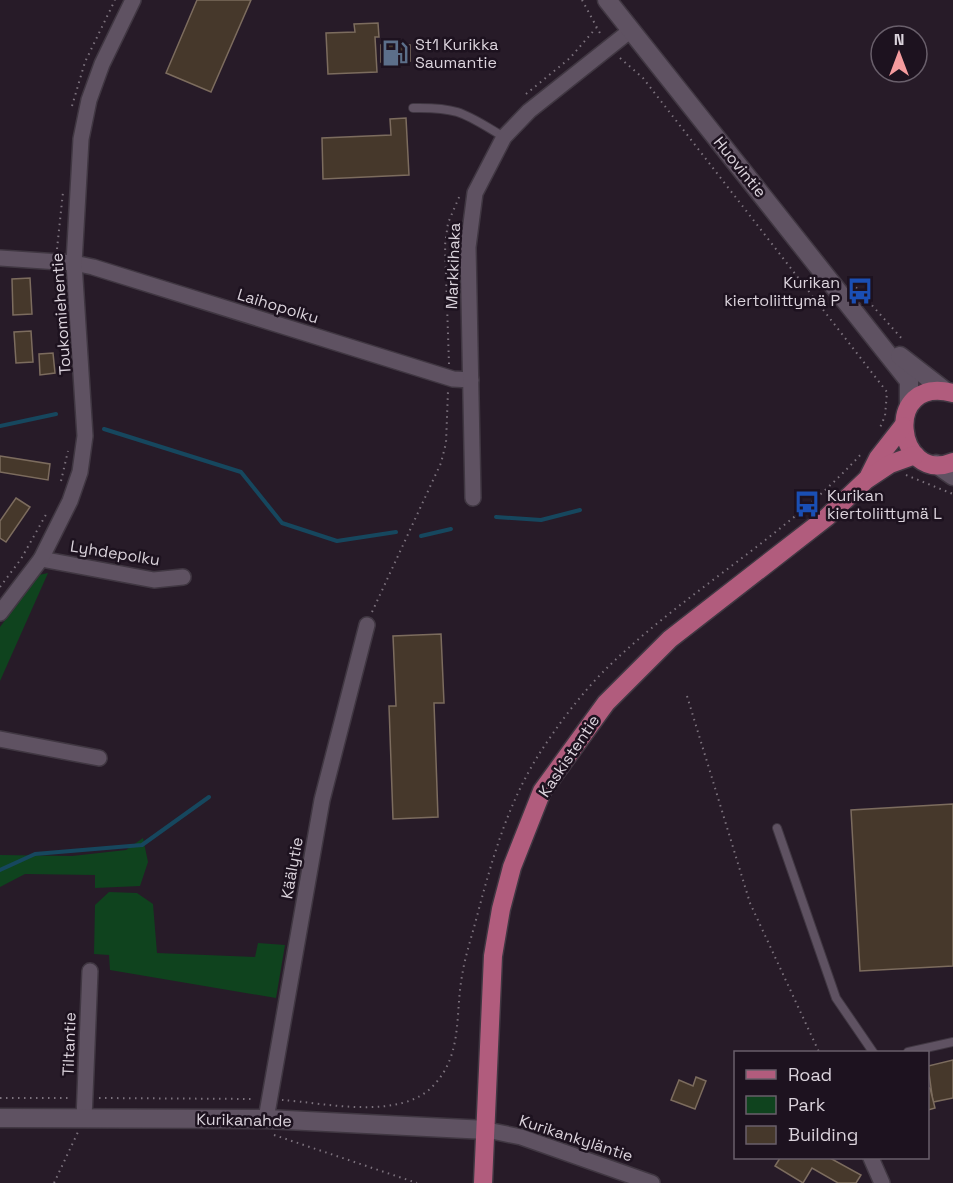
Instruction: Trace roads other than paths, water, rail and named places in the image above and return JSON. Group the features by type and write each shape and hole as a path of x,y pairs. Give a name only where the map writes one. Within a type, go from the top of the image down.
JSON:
{"main road":[{"name":"Huovintie","path":"607,0 909,381 909,405"},
{"name":"Huovintie","path":"873,334 949,392"},
{"path":"949,392 928,391 909,405 903,426 909,447 915,455 924,461 945,463 953,476"},
{"name":"Kaskistentie","path":"483,1183 493,956 501,909 512,867 542,791 606,703 670,639 827,517 866,480 883,452 903,426"},
{"name":"Kaskistentie","path":"883,452 915,455"},
{"name":"Kurikanahde","path":"0,1118 245,1119 267,1126 487,1130"}],"street":[{"name":"Toukomiehentie","path":"0,613 41,559 70,501 81,472 85,436 74,263 81,139 89,100 102,63 132,0"},
{"name":"Markkihaka","path":"473,498 468,247 475,193 504,137 529,111 609,45 631,30"},
{"name":"Laihopolku","path":"0,258 74,263 453,379 471,380"},
{"name":"Lyhdepolku","path":"41,559 154,580 183,577"},
{"name":"Käälytie","path":"267,1126 321,800 367,626"},
{"path":"0,739 99,758"},
{"name":"Tiltantie","path":"84,1119 90,971"},
{"name":"Kurikankyläntie","path":"487,1130 531,1140 652,1183"},
{"path":"871,1159 882,1183"}],"lane":[{"path":"413,108 446,107 470,116 504,137"},
{"path":"777,828 836,998 872,1051"},
{"path":"916,1051 953,1042"}],"waterway":[{"path":"0,426 56,414"},
{"path":"104,429 241,472 282,523 337,541 396,532"},
{"path":"496,517 541,520 580,510"},
{"path":"421,536 451,529"},
{"path":"0,870 35,854 142,845 209,797"}],"place":[{"name":"St1 Kurikka Saumantie","path":"395,53"},
{"name":"Kurikan kiertoliittymä P","path":"860,291"},
{"name":"Kurikan kiertoliittymä L","path":"807,504"}]}
